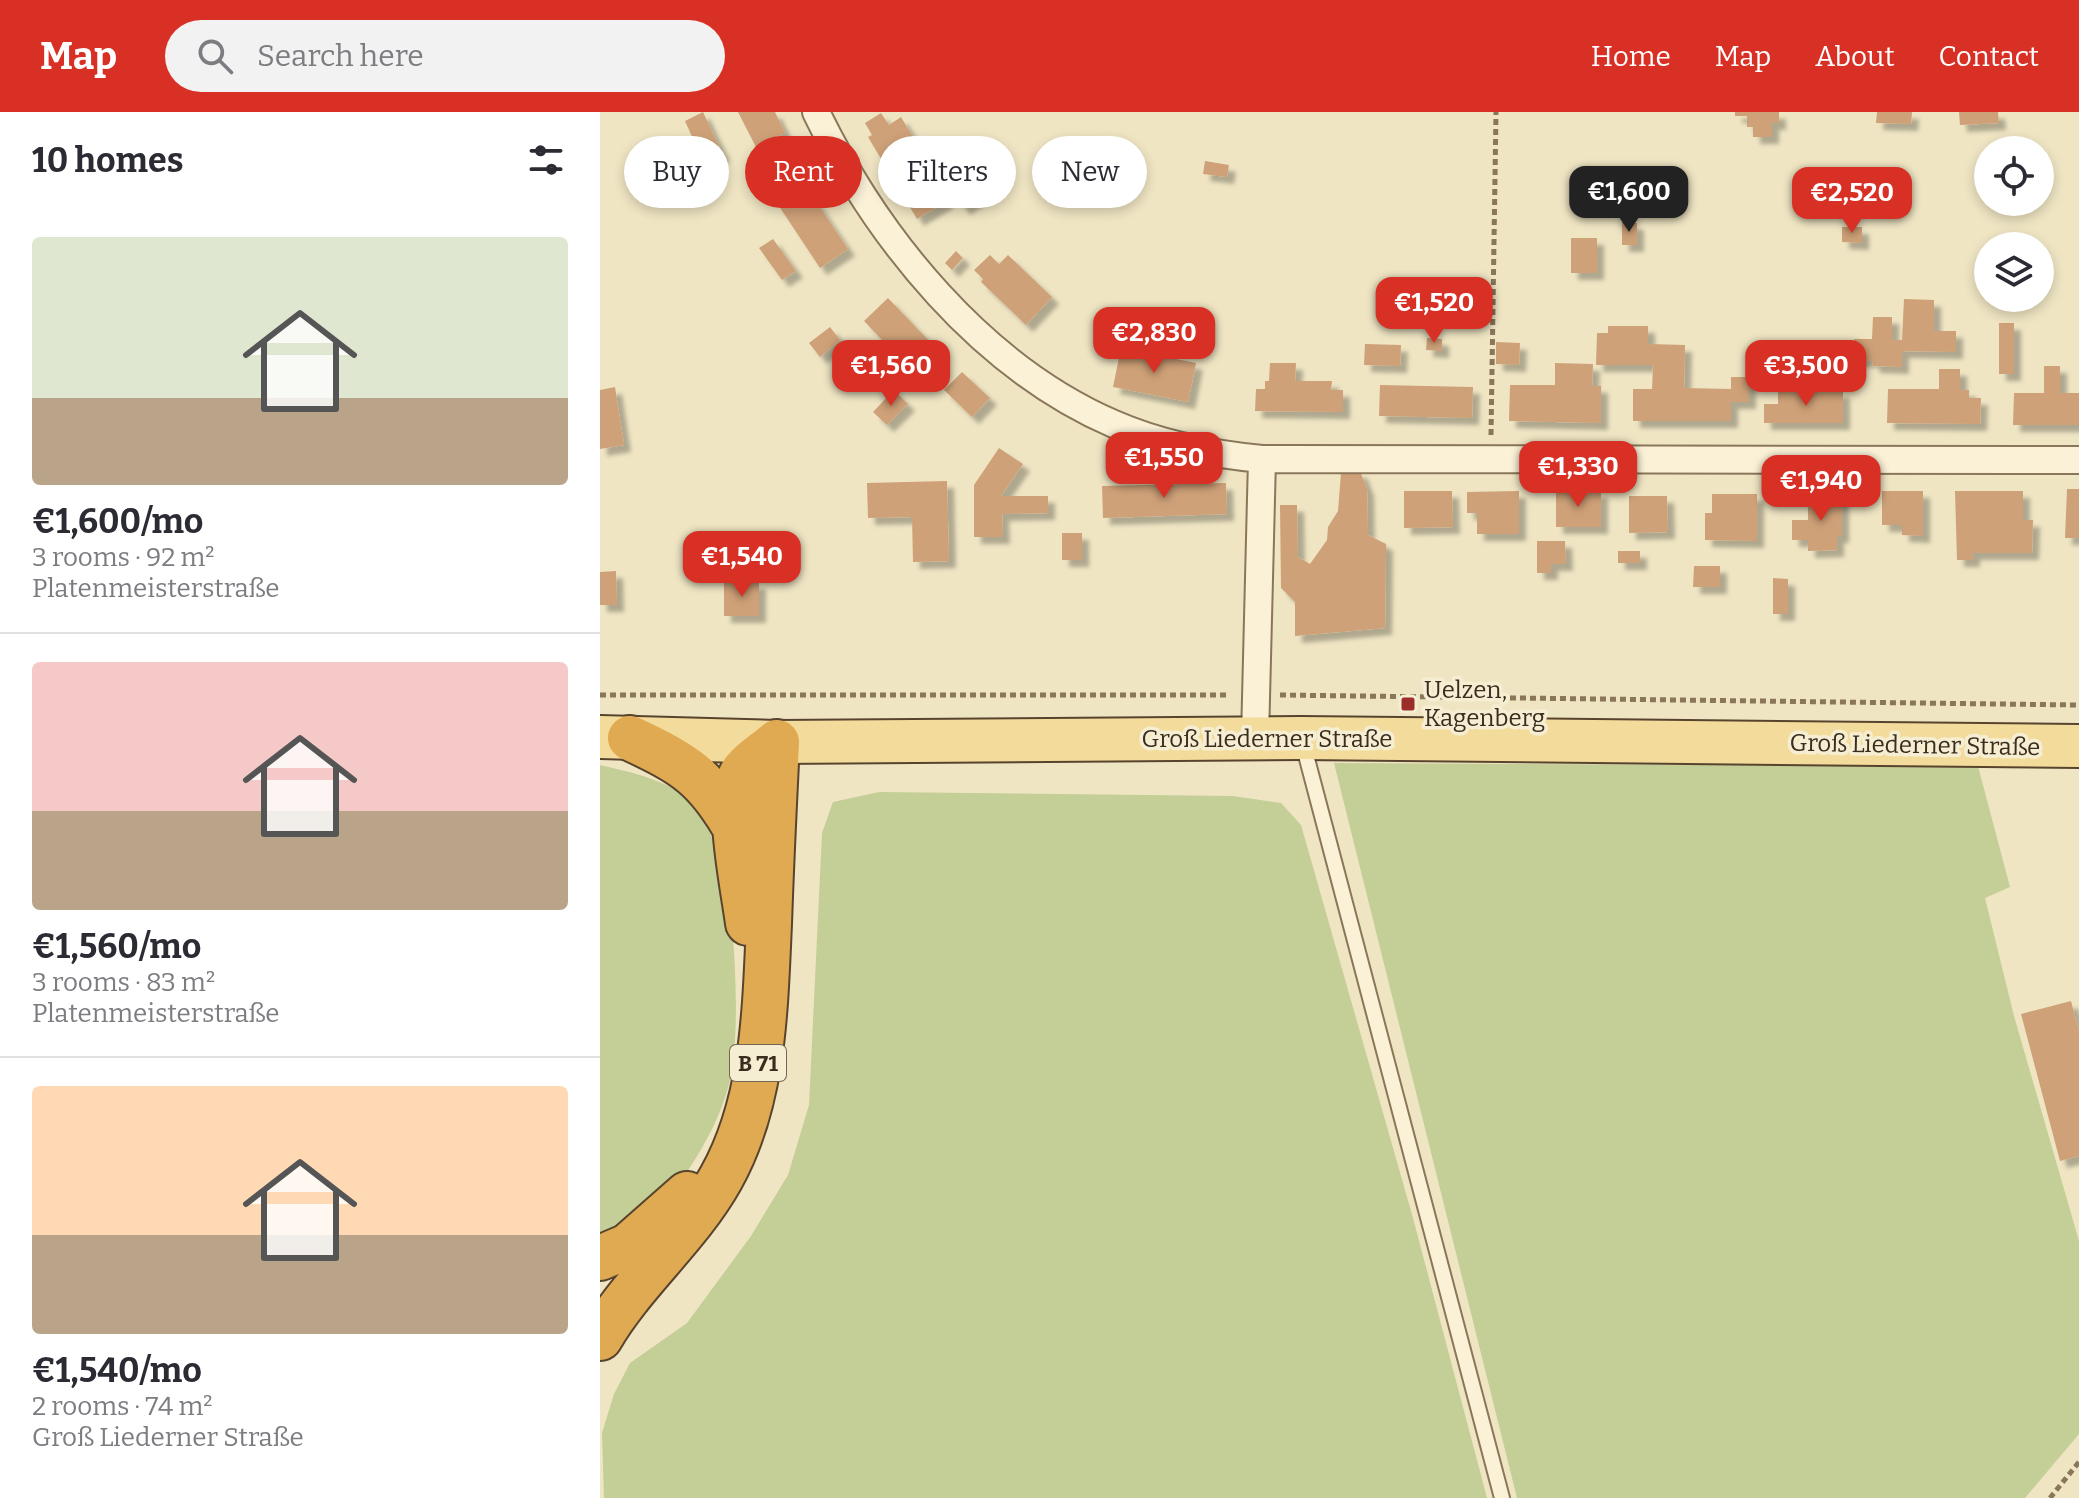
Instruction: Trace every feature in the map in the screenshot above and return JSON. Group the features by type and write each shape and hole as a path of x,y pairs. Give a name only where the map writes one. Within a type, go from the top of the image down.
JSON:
{"highway":[{"path":"615,738 681,762 697,775 737,831"},
{"path":"600,1258 628,1246 687,1194 715,1153 733,1110 745,1067 751,953 737,831 736,790 743,771 777,742"},
{"name":"B 71","path":"600,1338 615,1313 704,1206 737,1146 748,1108 767,992 777,742"}],"main road":[{"name":"Groß Liederner Straße","path":"615,738 777,742 1301,738 2079,746"}],"street":[{"path":"816,112 848,171 908,256 942,296 1018,368 1080,408 1150,438 1199,451 1262,459 2079,460"},
{"path":"1255,738 1262,459"}],"lane":[{"path":"1301,738 1502,1498"}],"path":[{"path":"1491,461 1496,112"},
{"path":"600,695 1257,695 2079,705"},
{"path":"2050,1498 2079,1462"}],"green space":[{"path":"1334,763 1978,766 2010,887 1985,898 2014,1016 2079,1241 2079,1434 2025,1498 1517,1498"},
{"path":"600,765 653,779 678,791 699,808 711,828 728,896 736,1016 728,1089 698,1156 666,1196 600,1242"},
{"path":"879,792 1233,796 1281,803 1301,825 1413,1218 1487,1498 604,1498 602,1433 614,1394 630,1363 687,1323 751,1236 788,1175 809,1105 822,833 833,802"}],"building":[{"path":"703,112 714,136 692,136 685,121"},
{"path":"738,112 775,112 785,133 779,136 750,136"},
{"path":"1735,112 1779,112 1779,123 1772,123 1772,137 1753,137 1753,127 1747,127 1747,116 1735,116"},
{"path":"1877,112 1912,112 1911,124 1876,123"},
{"path":"1959,112 1998,112 1999,123 1960,125"},
{"path":"881,113 889,125 901,117 912,136 878,136 878,154 868,137 872,135 865,123"},
{"path":"1205,161 1229,165 1227,177 1203,174"},
{"path":"1573,183 1588,184 1587,206 1572,206"},
{"path":"780,208 820,208 848,249 820,268"},
{"path":"910,208 935,208 917,219"},
{"path":"1622,222 1637,223 1637,245 1622,245"},
{"path":"1842,227 1862,227 1862,243 1842,242"},
{"path":"1571,238 1597,238 1597,273 1571,273"},
{"path":"773,239 796,271 782,280 759,248"},
{"path":"956,251 963,258 952,270 945,263"},
{"path":"990,255 999,264 1008,255 1052,297 1026,325 981,282 983,279 974,270"},
{"path":"888,298 932,344 908,367 864,321"},
{"path":"1904,299 1934,300 1934,331 1956,331 1956,352 1902,351 1902,367 1873,366 1872,361 1854,360 1854,339 1872,339 1873,317 1892,317 1892,340 1902,340"},
{"path":"1171,314 1198,320 1194,342 1167,338"},
{"path":"1999,323 2014,323 2014,374 1999,374"},
{"path":"1608,326 1648,326 1648,344 1685,345 1684,388 1731,389 1731,377 1749,377 1749,402 1731,402 1731,421 1633,421 1633,389 1652,389 1653,365 1596,365 1597,333 1608,333"},
{"path":"830,327 840,340 820,357 809,343"},
{"path":"1427,338 1442,339 1442,351 1426,350"},
{"path":"1496,342 1520,343 1519,365 1496,364"},
{"path":"1365,344 1401,345 1400,366 1364,365"},
{"path":"1121,348 1196,363 1188,402 1113,387"},
{"path":"1270,363 1296,363 1295,381 1332,381 1331,390 1343,390 1343,412 1255,411 1256,389 1265,389 1265,381 1269,381"},
{"path":"1555,363 1593,364 1592,386 1601,386 1601,423 1509,421 1510,385 1555,385"},
{"path":"2044,366 2060,366 2060,393 2079,393 2079,425 2013,425 2014,393 2044,393"},
{"path":"1939,369 1960,369 1960,390 1969,390 1969,398 1981,398 1980,424 1887,423 1888,389 1939,389"},
{"path":"962,372 990,398 972,417 944,390"},
{"path":"1380,385 1473,387 1472,418 1379,416"},
{"path":"615,387 624,445 600,449 600,390"},
{"path":"894,390 908,404 887,425 873,412"},
{"path":"1778,391 1843,391 1843,423 1764,423 1764,404 1778,404"},
{"path":"999,448 1023,464 1001,496 1048,496 1048,513 1002,514 1003,537 974,537 974,485"},
{"path":"1360,471 1367,489 1368,535 1386,544 1385,628 1295,636 1295,602 1281,588 1280,505 1297,505 1298,557 1310,564 1327,540 1328,527 1338,511 1341,473"},
{"path":"947,481 949,561 913,562 912,517 868,518 867,483"},
{"path":"1226,483 1227,514 1103,518 1102,486"},
{"path":"2067,489 2079,489 2079,538 2065,538"},
{"path":"1404,491 1452,491 1453,527 1404,528"},
{"path":"1519,491 1519,534 1477,534 1477,513 1467,513 1467,492"},
{"path":"1556,491 1601,491 1601,527 1556,527"},
{"path":"1882,491 1923,491 1923,536 1902,535 1902,525 1882,525"},
{"path":"1955,491 2023,491 2023,520 2033,520 2032,553 1973,553 1973,560 1957,560"},
{"path":"1712,494 1757,494 1757,541 1705,540 1705,513 1712,513"},
{"path":"1808,495 1842,495 1842,536 1837,536 1837,550 1808,551 1808,540 1792,540 1792,520 1808,520"},
{"path":"1629,496 1667,496 1668,532 1629,533"},
{"path":"1062,533 1082,533 1082,560 1062,560"},
{"path":"1537,541 1565,541 1566,564 1551,564 1551,573 1537,573"},
{"path":"1618,551 1640,551 1640,563 1618,563"},
{"path":"1694,566 1720,566 1720,587 1693,587"},
{"path":"616,571 617,605 600,605 600,572"},
{"path":"1773,578 1788,579 1788,614 1773,614"},
{"path":"724,582 759,582 759,616 724,616"},
{"path":"2071,1001 2079,1031 2079,1156 2060,1161 2021,1014"}],"place":[{"name":"Uelzen, Kagenberg","path":"1408,704"}]}
